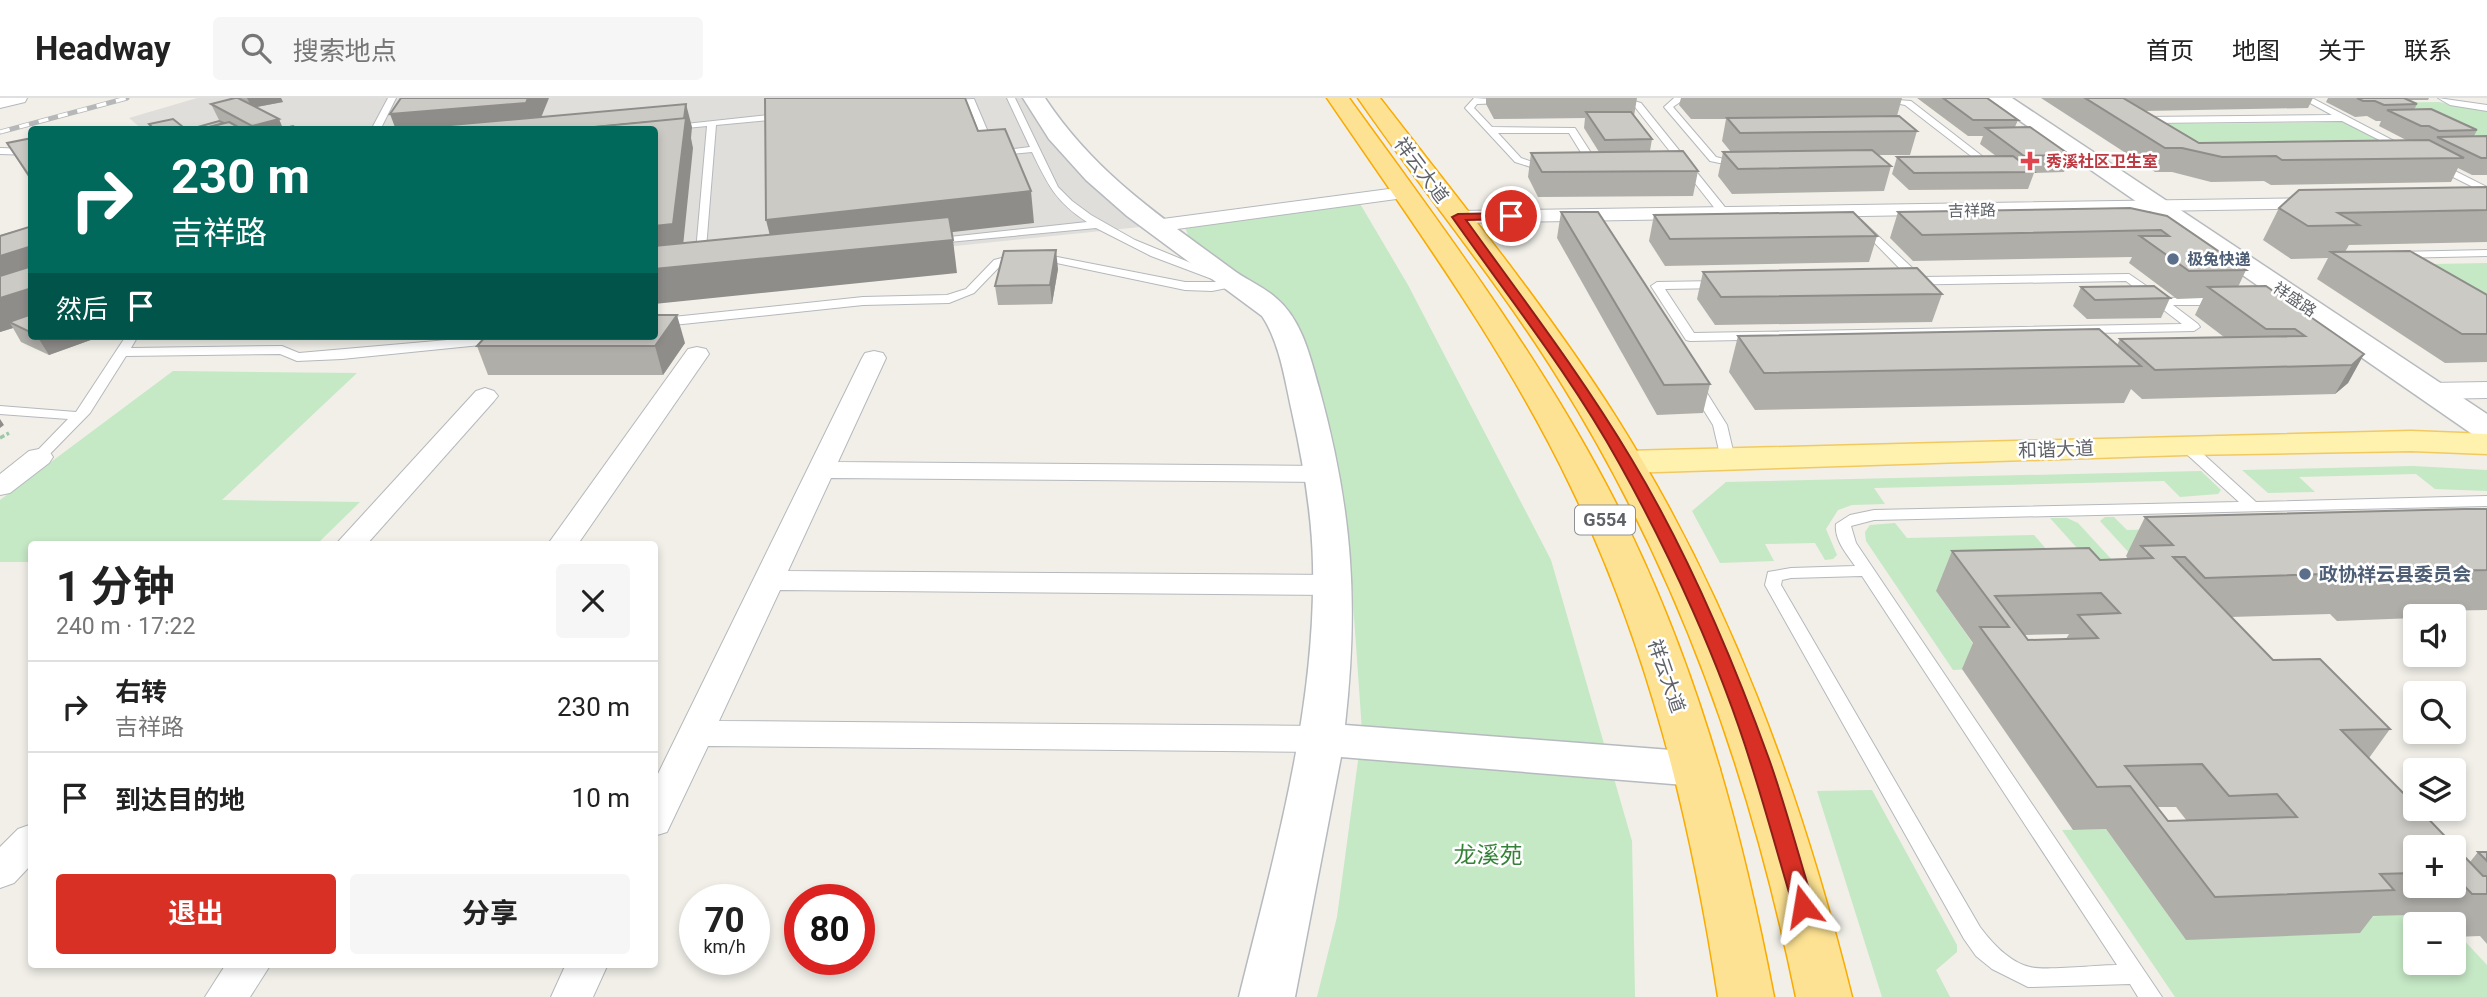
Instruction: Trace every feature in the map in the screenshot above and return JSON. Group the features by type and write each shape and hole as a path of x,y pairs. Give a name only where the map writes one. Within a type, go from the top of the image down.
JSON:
{"highway":[{"name":"祥云大道","path":"1338,98 1428,210 1573,376 1626,462 1694,596 1728,673 1792,862 1824,997"},
{"name":"祥云大道","path":"1368,98 1428,210 1530,379 1584,478 1638,596 1667,673 1697,769 1720,856 1746,997"}],"main road":[{"name":"和谐大道","path":"1626,462 2411,440 2487,444"}],"street":[{"path":"0,103 19,98"},
{"path":"1034,98 1057,134 1089,169 1155,226 1233,284 1257,296 1271,308 1283,327 1300,378 1322,474 1333,585 1331,641 1320,739 1303,838 1267,997"},
{"name":"祥盛路","path":"1998,98 2049,140 2159,207 2292,305 2487,429"},
{"path":"2459,202 2487,202"},
{"name":"吉祥路","path":"1155,226 1428,210 1724,213 2336,204"},
{"path":"564,541 697,354"},
{"path":"658,814 874,358"},
{"path":"2431,391 2487,390"},
{"path":"354,541 485,396"},
{"path":"0,487 39,457"},
{"path":"821,470 1322,474"},
{"path":"769,580 1333,585"},
{"path":"697,733 1320,739 1697,769"},
{"path":"0,872 28,843"},
{"path":"226,997 247,968"},
{"path":"572,997 585,968"}],"lane":[{"path":"377,126 392,98"},
{"path":"1011,98 1054,188 1063,201 1099,224 1164,257 1233,284"},
{"path":"1602,99 1615,98 1638,105 1724,213"},
{"path":"1875,98 1908,103 1978,156 1966,165 1952,165"},
{"path":"2305,98 2414,153"},
{"path":"2442,98 2453,103 2487,108"},
{"path":"1706,99 1678,99 1668,107 1713,159 1746,167"},
{"path":"1512,100 1474,101 1469,108 1518,160 1550,170 1562,170"},
{"path":"930,104 971,101 992,153 1037,149"},
{"path":"658,128 794,116"},
{"path":"2164,132 2145,120 2344,118"},
{"path":"712,123 693,266 712,264"},
{"path":"1489,131 1572,130 1597,170"},
{"path":"1959,142 1980,142"},
{"path":"2375,148 2403,148"},
{"path":"0,152 28,152"},
{"path":"2425,159 2487,191"},
{"path":"1586,170 1609,170"},
{"path":"1849,211 1919,281"},
{"path":"919,243 1099,224"},
{"path":"2406,269 2383,255 2487,253"},
{"path":"658,323 839,303 949,299 970,291 998,262 1021,256 1047,258 1185,286 1206,288 1233,284"},
{"path":"2129,277 2162,302 2194,327 1690,337 1657,286 2129,277"},
{"path":"2162,302 2235,301"},
{"path":"2174,312 2225,311"},
{"path":"39,457 80,416 129,340"},
{"path":"278,340 282,350"},
{"path":"121,352 282,350 297,357 490,340"},
{"path":"1685,369 1720,425 1728,459"},
{"path":"0,410 80,416"},
{"path":"2185,445 2252,506"},
{"path":"2151,997 1866,571 1843,531 1844,524 1854,518 1874,515 2487,501"},
{"path":"1866,571 1791,573 1774,576 1773,585 1972,933 1984,949 2000,962 2028,977 2135,974"}],"shaded area":[{"path":"197,98 1030,98 1150,226 658,277 658,126 138,126 129,118"}],"green space":[{"path":"2439,102 2487,111 2487,155 2379,103"},
{"path":"2346,122 2393,145 2206,148 2167,124"},
{"name":"龙溪苑","path":"1359,202 1408,285 1551,560 1632,841 1635,997 1317,997 1337,917 1362,731 1351,573 1333,448 1287,308 1191,241 1185,228"},
{"path":"2487,263 2487,308 2434,278 2434,264"},
{"path":"173,371 357,373 222,500 360,502 320,541 28,541 28,562 0,562 0,500"},
{"path":"2413,466 2487,470 2487,491 2435,489 2416,474 2299,477 2315,492 2268,493 2242,470"},
{"path":"2201,471 2221,490 2218,494 2180,497 2164,481 1874,488 1885,504 1852,505 1838,510 1826,529 1837,555 1833,559 1825,560 1815,543 1765,544 1774,561 1720,563 1692,511 1726,482"},
{"path":"2105,517 2114,517 2127,530 2210,528 2132,556 2100,521"},
{"path":"2050,518 2067,518 2078,523 2136,586 2112,587"},
{"path":"1895,523 1907,538 2034,535 2080,588 1936,591 1990,668 1953,670 1866,541 1865,532 1870,525"},
{"path":"1872,790 1957,945 1957,952 1936,970 1950,997 1882,997 1817,791"},
{"path":"2106,829 2186,940 2347,917 2403,915 2403,975 2466,975 2466,942 2487,965 2487,997 2175,997 2062,830"}],"building":[{"path":"235,98 279,119 252,126 211,104"},
{"path":"401,98 528,98 526,103 390,114"},
{"path":"765,98 965,98 978,131 1005,129 1031,191 766,220"},
{"path":"1943,98 1987,98 2018,120 1973,120"},
{"path":"2085,98 2123,98 2199,143 2429,140 2464,158 2282,160 2276,156 2222,157 2182,148 2165,148"},
{"path":"2357,98 2404,98 2417,104 2384,105"},
{"path":"686,104 684,119 607,126 439,126"},
{"path":"2431,109 2477,130 2439,131 2429,126 2421,126 2387,110"},
{"path":"1586,112 1631,112 1652,139 1605,140"},
{"path":"1899,116 1917,131 1740,133 1727,118"},
{"path":"686,118 673,224 658,226 658,126 604,126"},
{"path":"173,119 182,126 151,126 149,124"},
{"path":"219,121 224,123 213,126 201,126"},
{"path":"229,122 236,126 214,126"},
{"path":"2030,127 2070,155 2024,156 1986,128"},
{"path":"2487,136 2487,158 2481,158 2437,137"},
{"path":"28,139 28,174 7,143"},
{"path":"1872,150 1891,166 1738,169 1723,152"},
{"path":"1683,151 1698,171 1542,172 1531,153"},
{"path":"2013,156 2034,172 1914,173 1897,157"},
{"path":"2487,187 2487,210 2338,213 2359,225 2308,226 2279,208 2299,190"},
{"path":"2130,208 2167,216 2246,270 2189,271 2140,236 2169,236 2161,230 1922,235 1898,212"},
{"path":"1561,212 1598,212 1710,384 1664,385"},
{"path":"1853,212 1877,236 1670,239 1654,215"},
{"path":"949,217 953,240 658,269 658,246"},
{"path":"28,227 28,247 0,256 0,236"},
{"path":"1056,250 1050,285 995,286 1004,251"},
{"path":"2410,251 2487,295 2487,334 2462,334 2331,252"},
{"path":"28,267 28,289 0,298 0,276"},
{"path":"1917,268 1942,294 1721,297 1703,272"},
{"path":"2154,286 2170,298 2095,300 2081,287"},
{"path":"2266,286 2364,354 2352,365 2155,370 2120,339 2305,336 2295,329 2266,329 2208,287"},
{"path":"28,315 28,331 9,322"},
{"path":"658,315 677,315 655,346 477,346 482,340 658,340"},
{"path":"2099,329 2141,366 1764,373 1738,336"},
{"path":"2487,509 2487,570 2448,571 2456,577 2363,580 2356,573 2205,578 2185,557 2173,557 2273,660 2320,659 2390,729 2341,730 2403,793 2403,821 2430,821 2444,835 2403,835 2403,873 2380,874 2394,890 2215,897 2130,786 2097,787 1980,627 2009,627 1952,551 2089,548 2100,560 2153,558 2141,546 2173,545 2145,517","holes":["2101,593 2120,613 2078,615 2098,638 2028,640 1995,596","2202,764 2229,796 2277,794 2297,817 2168,821 2125,766"]},
{"path":"2478,852 2487,852 2487,861"},
{"path":"2466,858 2483,876 2487,876 2487,894 2472,894 2466,888"}],"railway":[{"path":"0,132 127,98"}],"place":[{"name":"秀溪社区卫生室","path":"2030,161"},
{"name":"极兔快递","path":"2173,259"},
{"name":"政协祥云县委员会","path":"2305,574"}],"route":[{"path":"1511,216 1458,217 1573,376 1626,462 1660,526 1728,673 1760,762 1803,906"}]}
